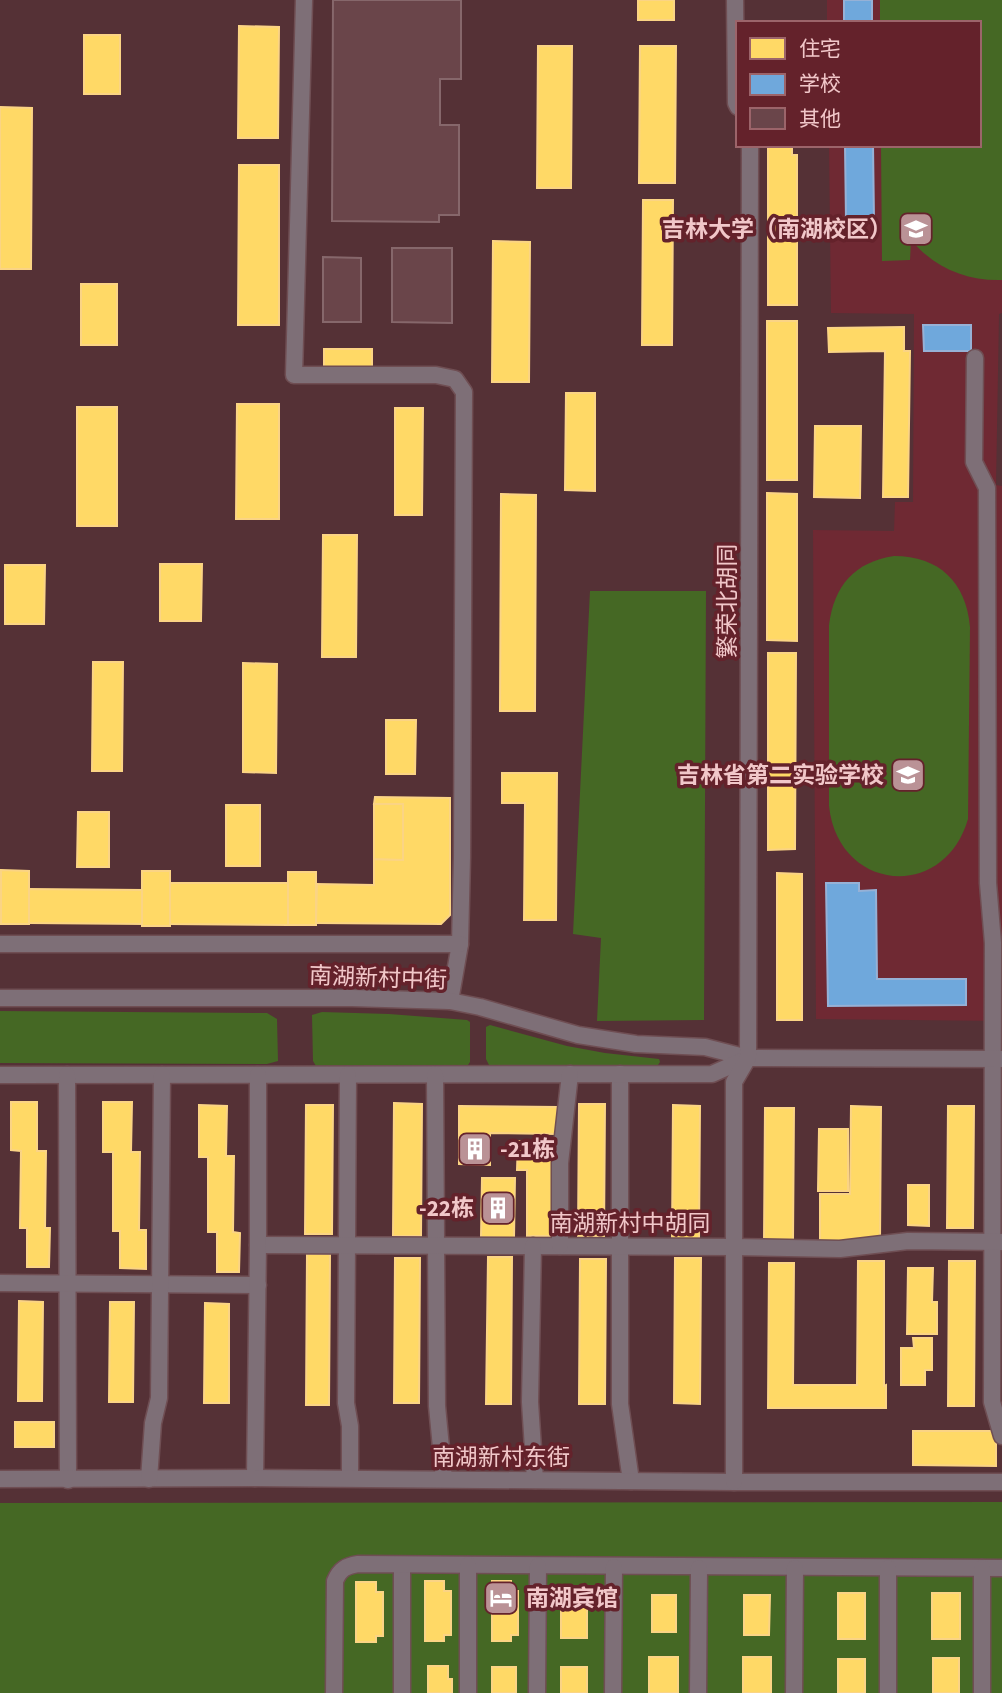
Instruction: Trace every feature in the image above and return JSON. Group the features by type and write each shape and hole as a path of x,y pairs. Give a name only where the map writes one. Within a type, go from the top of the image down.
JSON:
{"street":[{"path":"304,0 294,375 436,375 455,379 464,392 462,857 460,944 450,1001"},
{"path":"735,0 736,103"},
{"name":"繁荣北胡同","path":"748,1058 750,147"},
{"path":"975,358 974,462 987,488 988,883 997,1059 997,1242 992,1402 1002,1436"},
{"path":"0,944 460,944"},
{"name":"南湖新村中街","path":"0,998 352,998 450,1001 578,1035 636,1044 705,1046 748,1058 997,1059"},
{"path":"734,1482 734,1082 748,1058"},
{"name":"南湖新村中街","path":"0,1075 712,1074 748,1058"},
{"path":"560,1246 560,1163 570,1074"},
{"path":"620,1074 620,1404 631,1481"},
{"path":"67,1075 68,1480"},
{"path":"149,1479 153,1423 159,1398 162,1075"},
{"path":"256,1478 258,1075"},
{"path":"348,1075 346,1402 350,1426 350,1478"},
{"path":"435,1075 437,1406 444,1479"},
{"name":"南湖新村中胡同","path":"258,1245 840,1249 908,1241 997,1242"},
{"path":"533,1246 530,1402 535,1480"},
{"path":"0,1283 258,1285"},
{"name":"南湖新村东街","path":"0,1479 1002,1482"},
{"path":"402,1565 402,1693"},
{"path":"468,1565 468,1693"},
{"path":"334,1693 335,1581 339,1572 347,1566 1002,1568"},
{"path":"537,1693 538,1566"},
{"path":"613,1693 614,1567"},
{"path":"698,1693 699,1568"},
{"path":"794,1693 795,1568"},
{"path":"888,1568 888,1693"},
{"path":"982,1568 982,1693"}],"shaded area":[{"name":"吉林省第二实验学校","path":"827,0 1002,0 1002,313 999,314 996,485 1002,486 1002,1021 816,1019 813,530 894,531 895,502 913,502 914,314 831,313 829,147 981,147 981,21 827,21"}],"green space":[{"path":"880,0 1002,0 1002,280 976,278 952,271 930,258 911,240 910,260 882,261 881,147 981,147 981,21 880,21"},
{"path":"894,556 924,561 947,575 963,597 970,627 968,819 956,846 937,864 916,874 893,876 871,870 851,856 837,835 829,806 829,625 836,598 849,578 868,564"},
{"path":"590,591 706,591 704,1020 597,1021 601,938 573,934"},
{"path":"0,1011 267,1013 277,1019 278,1061 267,1064 0,1063"},
{"path":"322,1012 467,1020 470,1022 470,1062 468,1065 316,1066 313,1061 312,1015"},
{"path":"490,1025 567,1046 659,1059 660,1062 658,1065 489,1065 486,1059 486,1027"},
{"name":"南湖宾馆","path":"1002,1502 1002,1693 0,1693 0,1503"}],"building: 住宅":[{"path":"638,0 674,0 674,20 638,20"},
{"path":"239,26 279,27 278,138 238,138"},
{"path":"84,35 120,35 120,94 84,94"},
{"path":"538,46 572,46 571,188 537,188"},
{"path":"640,46 676,46 675,183 639,183"},
{"path":"0,107 32,108 31,269 0,269"},
{"path":"768,147 792,147 792,155 797,155 797,305 768,305"},
{"path":"239,165 279,165 279,325 238,325"},
{"path":"643,200 673,200 672,345 642,345"},
{"path":"493,241 530,242 529,382 492,382"},
{"path":"81,284 117,284 117,345 81,345"},
{"path":"767,321 797,321 797,480 767,480"},
{"path":"904,327 904,351 910,351 908,497 883,497 885,351 829,352 828,328"},
{"path":"324,349 372,349 372,368 324,368"},
{"path":"566,393 595,393 595,491 565,490"},
{"path":"237,404 279,404 279,519 236,519"},
{"path":"77,407 117,407 117,526 77,526"},
{"path":"395,408 423,408 422,515 395,515"},
{"path":"815,426 861,426 860,498 814,497"},
{"path":"767,493 797,494 797,641 767,640"},
{"path":"501,494 536,495 535,711 500,711"},
{"path":"323,535 357,535 356,657 322,657"},
{"path":"160,564 202,564 201,621 160,621"},
{"path":"5,565 45,565 44,624 5,624"},
{"path":"768,653 796,653 795,849 768,850"},
{"path":"93,662 123,662 122,771 92,771"},
{"path":"243,663 277,664 276,773 243,772"},
{"path":"386,720 416,720 415,774 386,774"},
{"path":"502,773 557,773 556,920 524,920 525,803 502,803"},
{"path":"375,797 450,798 450,915 441,924 316,923 317,884 374,885 374,859 403,860 403,804 374,804"},
{"path":"374,804 403,804 403,860 374,859"},
{"path":"226,805 260,805 260,866 226,866"},
{"path":"78,812 109,812 109,867 77,867"},
{"path":"1,870 29,871 29,924 1,924"},
{"path":"142,871 170,871 170,926 142,926"},
{"path":"288,872 316,872 316,925 288,925"},
{"path":"777,873 802,874 802,1020 777,1020"},
{"path":"170,883 288,883 288,925 170,924"},
{"path":"29,889 142,890 142,924 29,923"},
{"path":"11,1102 37,1102 37,1151 46,1151 45,1228 50,1228 49,1267 27,1267 27,1228 20,1228 21,1151 11,1150"},
{"path":"103,1102 132,1102 131,1152 140,1152 139,1230 146,1230 146,1269 120,1268 120,1231 113,1231 113,1152 103,1152"},
{"path":"394,1103 422,1104 421,1236 393,1236"},
{"path":"579,1104 605,1104 604,1236 578,1236"},
{"path":"199,1105 227,1106 226,1156 234,1156 233,1232 240,1233 239,1272 217,1272 217,1232 208,1232 208,1157 199,1157"},
{"path":"306,1105 333,1105 332,1234 305,1234"},
{"path":"673,1105 700,1106 699,1240 672,1240"},
{"name":"-21栋","path":"459,1106 557,1107 557,1134 490,1133 490,1165 459,1164"},
{"path":"851,1106 881,1107 880,1241 820,1241 820,1194 850,1194"},
{"path":"948,1106 974,1106 973,1228 947,1228"},
{"path":"765,1108 794,1108 793,1241 764,1241"},
{"path":"819,1129 848,1129 848,1191 818,1191"},
{"path":"518,1141 553,1142 553,1236 527,1236 527,1170 517,1170"},
{"name":"-22栋","path":"482,1178 515,1178 514,1238 481,1237"},
{"path":"908,1185 929,1185 929,1226 908,1225"},
{"path":"307,1254 330,1254 329,1405 306,1405"},
{"path":"488,1257 512,1257 511,1404 486,1404"},
{"path":"395,1258 420,1258 419,1403 394,1403"},
{"path":"675,1258 701,1258 700,1404 674,1403"},
{"path":"580,1259 606,1259 605,1404 579,1404"},
{"path":"858,1261 884,1261 886,1408 768,1408 769,1263 794,1263 793,1385 857,1385"},
{"path":"949,1261 975,1261 974,1406 948,1406"},
{"path":"908,1268 933,1268 932,1302 937,1302 937,1334 907,1334"},
{"path":"19,1301 43,1302 42,1401 18,1401"},
{"path":"110,1302 134,1302 133,1402 109,1402"},
{"path":"205,1303 229,1304 229,1403 204,1403"},
{"path":"913,1338 932,1338 932,1370 925,1370 925,1385 901,1385 901,1348 914,1348"},
{"path":"15,1422 54,1422 54,1447 15,1447"},
{"path":"913,1431 996,1431 996,1466 913,1465"},
{"path":"425,1581 444,1581 444,1591 451,1591 451,1635 444,1635 444,1641 425,1641"},
{"path":"492,1581 511,1581 511,1591 518,1591 518,1635 511,1635 511,1641 492,1641"},
{"path":"356,1582 376,1582 376,1592 383,1592 383,1636 376,1636 376,1642 356,1642"},
{"path":"561,1591 587,1591 587,1638 561,1638"},
{"path":"838,1593 865,1593 865,1639 838,1639"},
{"path":"932,1593 960,1593 960,1639 932,1639"},
{"path":"652,1595 676,1595 676,1632 652,1632"},
{"path":"744,1595 770,1595 769,1635 744,1635"},
{"path":"649,1657 678,1657 678,1693 649,1693"},
{"path":"743,1657 771,1657 771,1693 743,1693"},
{"path":"933,1658 959,1658 959,1693 933,1693"},
{"path":"838,1659 865,1659 865,1693 838,1693"},
{"path":"428,1666 448,1666 452,1693 428,1693"},
{"path":"492,1667 516,1667 516,1693 492,1693"},
{"path":"561,1667 587,1667 587,1693 561,1693"}],"building: 学校":[{"path":"844,0 872,0 872,21 844,21"},
{"path":"845,147 873,147 874,220 846,220"},
{"path":"923,325 971,325 971,351 924,351"},
{"path":"826,883 859,883 859,891 876,890 877,979 966,979 966,1005 828,1006"}],"building: 其他":[{"path":"333,0 461,0 461,79 440,79 440,125 459,125 459,215 439,215 439,222 332,221"},
{"path":"392,248 452,248 452,323 392,322"},
{"path":"323,257 361,258 361,322 323,322"}],"place":[{"name":"吉林大学（南湖校区）","path":"916,229"},
{"name":"吉林省第二实验学校","path":"908,775"},
{"name":"-21栋","path":"475,1149"},
{"name":"-22栋","path":"498,1208"},
{"name":"南湖宾馆","path":"501,1598"}]}
